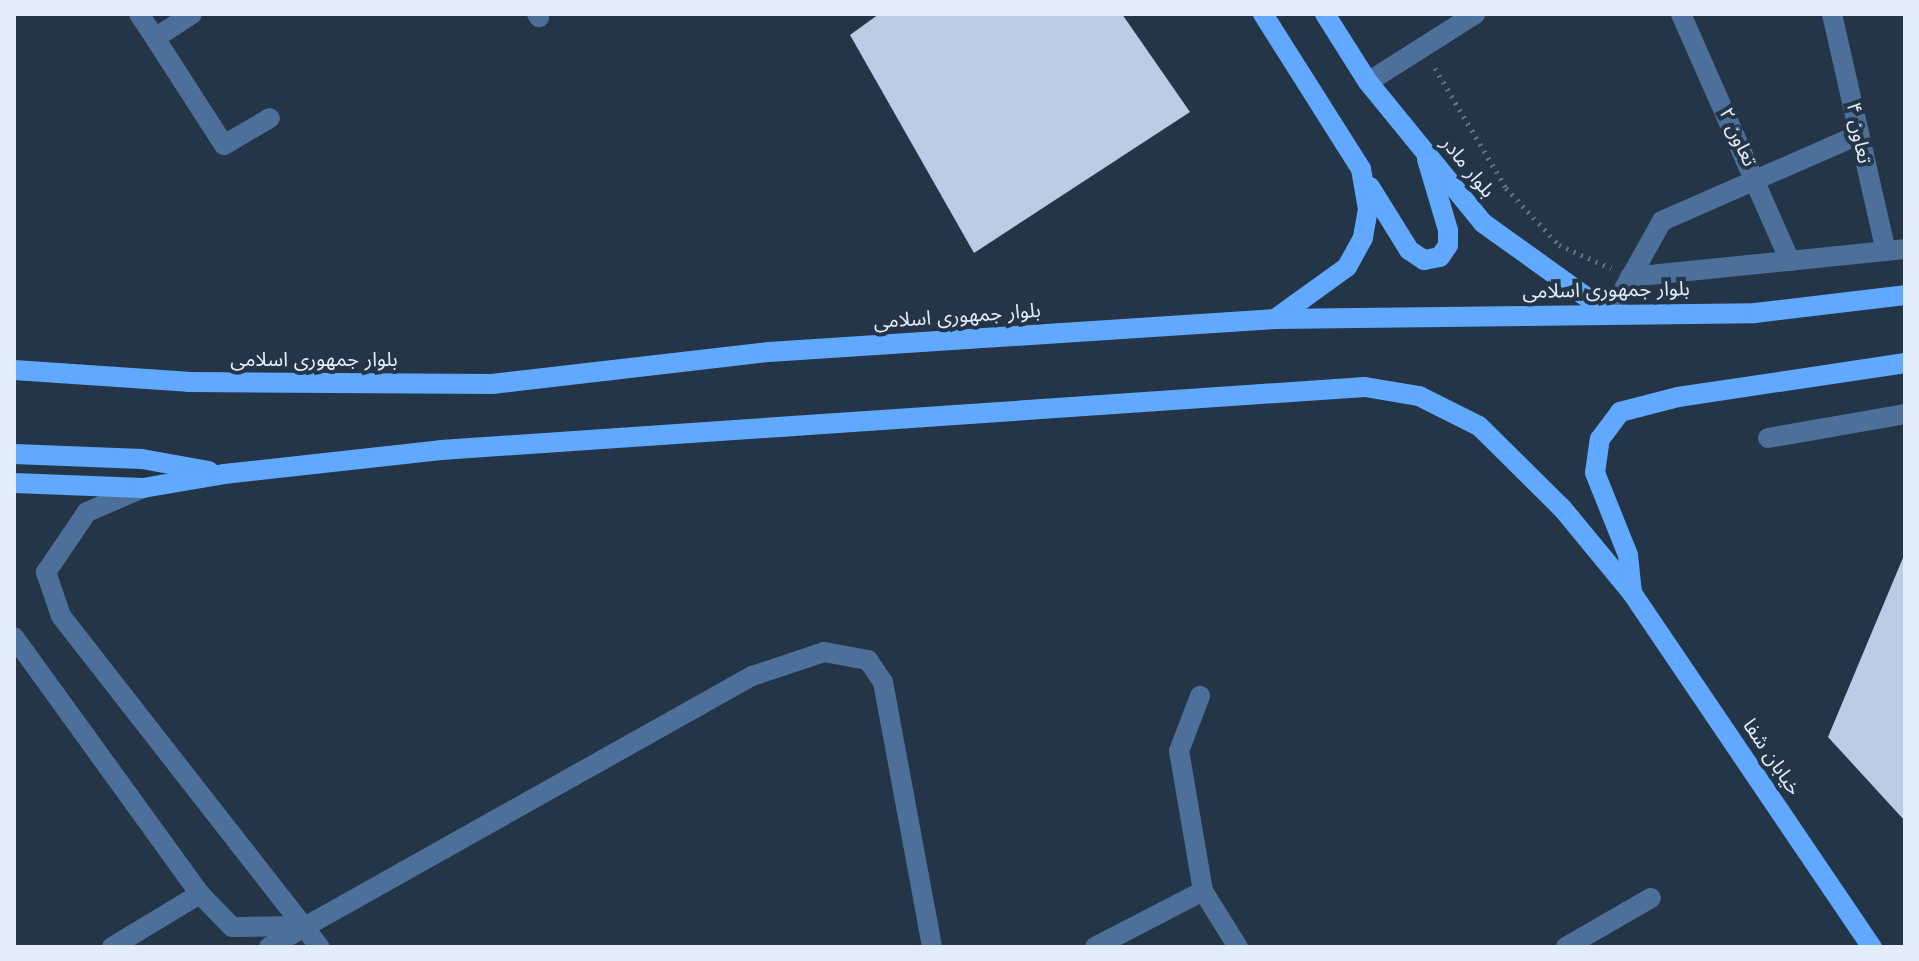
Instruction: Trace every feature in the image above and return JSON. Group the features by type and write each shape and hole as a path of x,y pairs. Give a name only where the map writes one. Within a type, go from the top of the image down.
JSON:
{"main road":[{"path":"1263,14 1361,169 1392,231 1409,250 1424,260 1440,257 1448,245 1448,230 1425,151"},
{"name":"بلوار مادر","path":"1325,14 1368,82 1483,223 1610,314"},
{"path":"1275,319 1347,267 1363,238 1368,209 1361,169"},
{"name":"بلوار جمهوری اسلامی","path":"14,370 188,382 492,384 769,352 1275,319 1755,313 1905,295"},
{"path":"1632,593 1628,555 1595,473 1600,439 1620,412 1678,397 1905,363"},
{"path":"14,483 143,488 224,474 441,450 1365,387 1419,396 1479,426 1562,508 1632,593"},
{"path":"14,454 142,459 224,474"},
{"name":"خیابان شفا","path":"1632,593 1872,947"}],"street":[{"path":"139,14 224,145 270,118"},
{"path":"155,38 192,14"},
{"path":"1368,82 1475,14"},
{"name":"تعاون ۲","path":"1681,14 1757,177 1790,261"},
{"name":"تعاون ۴","path":"1832,14 1858,135 1896,250"},
{"path":"1610,314 1662,221 1858,135"},
{"path":"1630,277 1896,250"},
{"path":"1768,438 1905,414"},
{"path":"143,488 87,512 46,572 61,616 320,947"},
{"path":"14,637 200,894 232,927 304,926"},
{"path":"269,947 752,676 824,652 868,660 883,682 932,947"},
{"path":"1200,696 1179,751 1203,891 1238,947"},
{"path":"1095,947 1203,891"},
{"path":"112,947 200,894"},
{"path":"1566,947 1651,898"}],"path":[{"path":"1423,47 1506,188 1559,245 1630,277"}],"building":[{"path":"879,14 1122,14 1190,112 974,253 850,35"},
{"path":"1905,553 1905,821 1828,737"}]}
